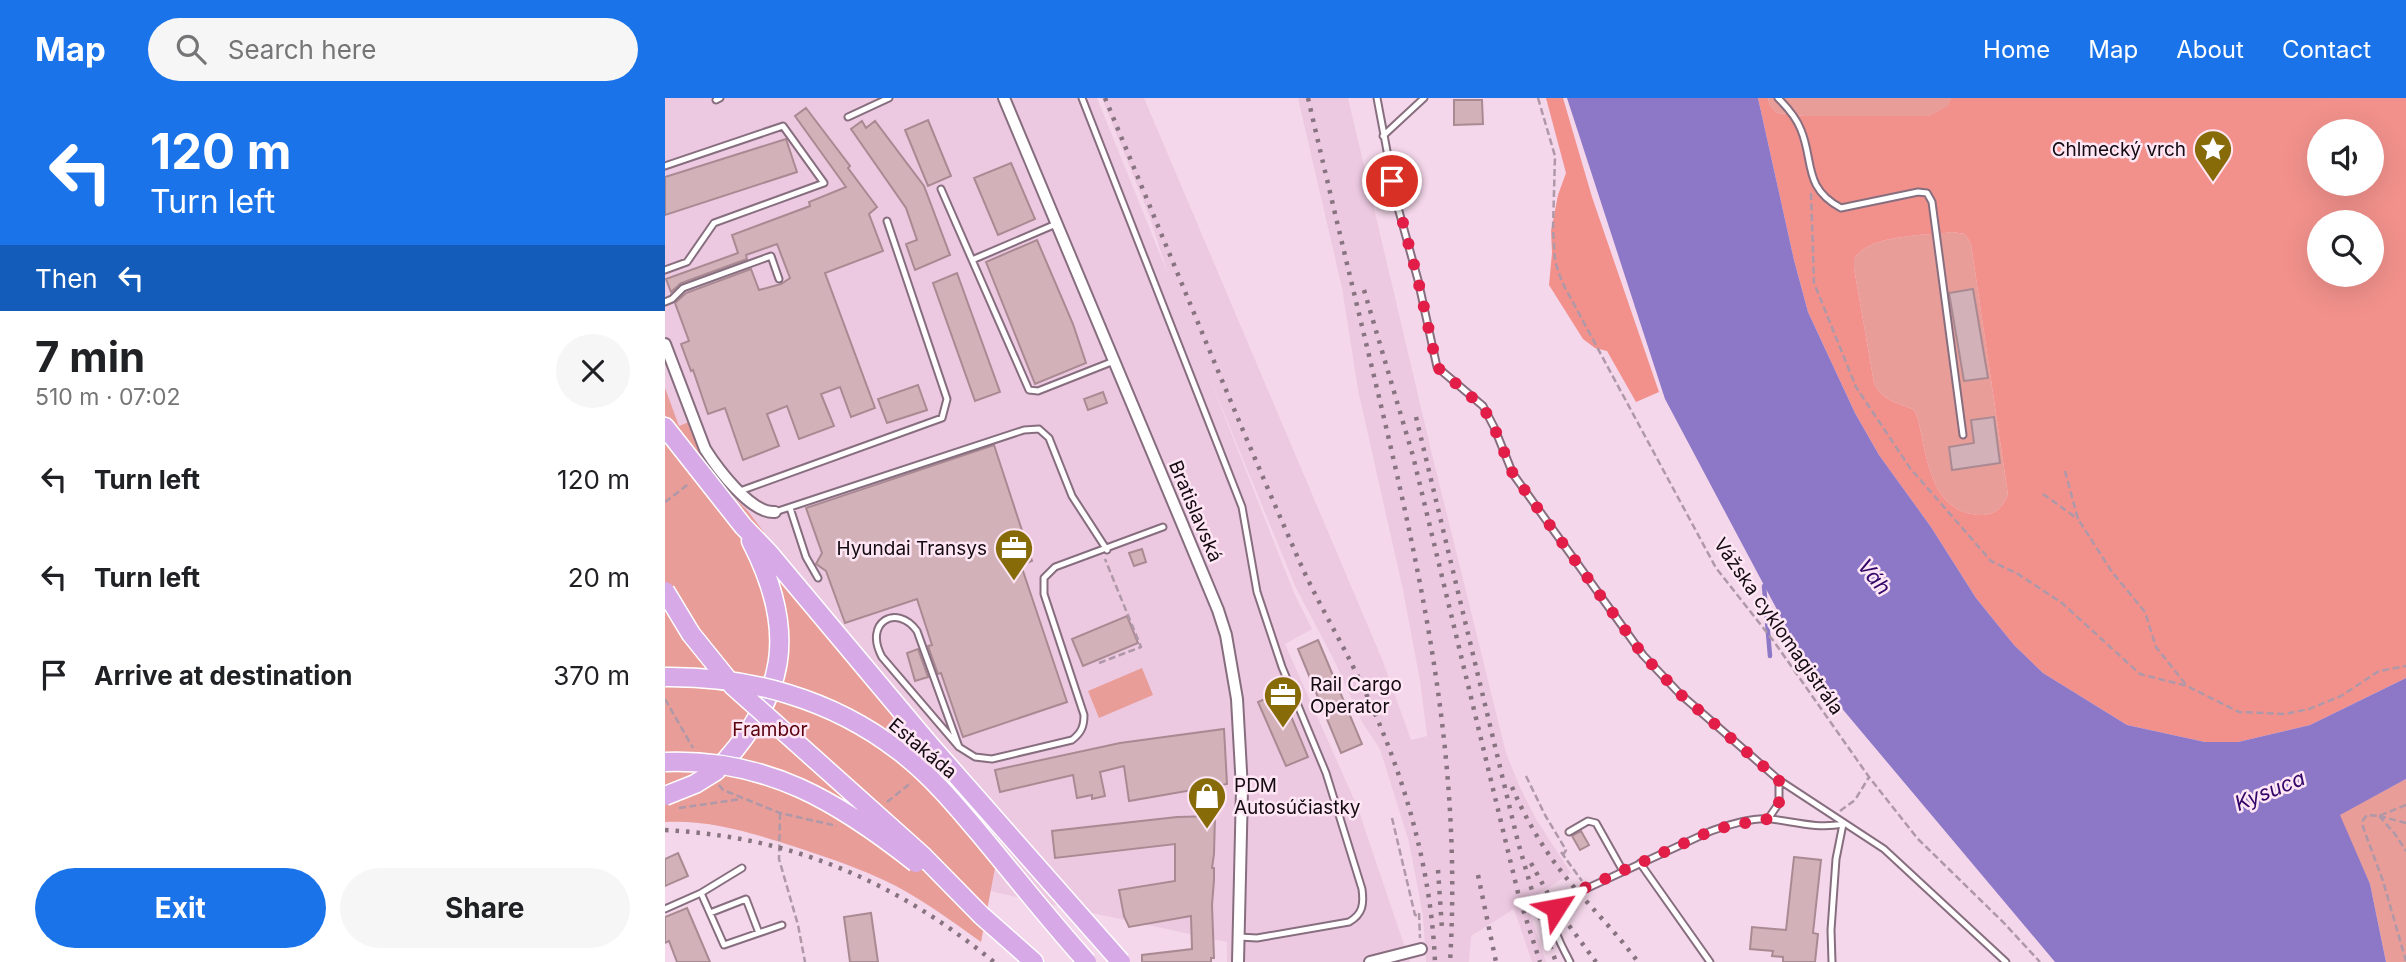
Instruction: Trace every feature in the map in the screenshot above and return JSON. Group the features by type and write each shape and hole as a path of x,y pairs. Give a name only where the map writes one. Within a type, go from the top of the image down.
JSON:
{"main road":[{"path":"665,427 743,526 769,553 929,744 1121,962"},
{"path":"668,803 716,771 751,730 767,701 778,663 779,626 774,594 767,573 743,526"},
{"path":"665,591 691,634 733,686 923,856 1034,962"},
{"name":"Estakáda","path":"665,677 715,678 785,692 838,714 880,737 915,765 960,810 1087,962"},
{"path":"665,762 716,764 757,772 795,784 843,810 883,838 982,915"}],"street":[{"name":"Bratislavská","path":"1004,98 1218,610 1226,635 1237,699 1242,789 1238,962"},
{"path":"665,344 705,449 754,507 775,512"},
{"path":"1370,962 1421,949"}],"lane":[{"path":"848,117 889,98"},
{"path":"1082,98 1242,507 1257,592 1282,667 1326,773 1362,889 1363,907 1356,918 1349,922 1257,938 1239,937"},
{"path":"1377,98 1383,136 1437,367 1483,407 1513,474 1643,655 1679,693 1779,780 1884,849 2006,962"},
{"path":"1383,136 1424,98"},
{"path":"1778,98 1801,130 1811,174 1821,192 1840,208 1906,194 1927,193 1932,202 1963,435"},
{"path":"665,166 783,126 824,183 714,223 687,262 665,270"},
{"path":"941,189 1029,390 1038,391 1114,361"},
{"path":"740,491 942,418 947,399 887,222"},
{"path":"972,260 1056,224"},
{"path":"665,302 683,288 771,256 779,279"},
{"path":"775,512 1024,430 1039,429 1049,438 1072,496 1107,550"},
{"path":"790,508 806,557 818,578"},
{"path":"959,747 917,631 911,622 901,618 892,618 881,624 875,633 875,644 882,657 959,747 975,757 992,759 1072,740 1080,734 1084,715 1044,594 1046,574 1055,567 1107,550 1163,527"},
{"path":"1768,819 1779,803 1779,780"},
{"path":"1570,962 1556,932 1553,916 1564,899 1587,887 1711,831 1729,826 1768,819 1830,827 1843,824"},
{"path":"1569,832 1588,821 1596,823 1623,871"},
{"path":"1832,962 1834,883 1843,824"},
{"path":"1640,863 1710,962"},
{"path":"665,909 701,893 742,868"},
{"path":"701,893 724,945 782,925"},
{"path":"710,913 746,899 759,933"}],"path":[{"name":"Vážska cyklomagistrála","path":"1538,98 1555,156 1553,229 1555,261 1562,282 1716,568 1775,643 1869,777 1919,839 2040,962"},
{"path":"1811,174 1814,283 1856,387 1910,468 1991,561 2018,574 2062,603 2140,674 2187,686 2239,712 2285,714 2309,709 2341,696 2379,671 2406,666"},
{"path":"2065,471 2078,519 2112,572 2145,612 2156,647 2187,686"},
{"path":"665,502 701,475"},
{"path":"2043,495 2078,519"},
{"path":"1099,663 1141,647 1105,559"},
{"path":"1526,776 1566,849 1562,854 1587,887"},
{"path":"1833,817 1855,800 1869,777"},
{"path":"668,803 745,799"},
{"path":"2379,816 2406,806"},
{"path":"780,813 779,859 798,925 805,962"},
{"path":"2406,823 2371,815 2367,815 2363,820 2366,838 2383,881 2406,961"},
{"path":"2379,816 2406,851"},
{"path":"1392,818 1415,915 1419,915 1421,949"}],"shaded area":[{"path":"665,98 1097,98 1168,274 1149,215 1102,98 1144,98 1382,659 1411,740 1427,736 1420,681 1403,590 1358,390 1342,288 1298,98 1348,98 1506,753 1536,819 1571,873 1526,902 1546,962 1532,962 1514,909 1471,936 1469,962 1426,962 1423,916 1409,842 1380,749 1362,722 1334,660 1296,588 1206,369 1294,593 1312,629 1285,644 1357,806 1410,962 1227,962 1227,942 994,892 883,854 809,812 665,818"},
{"path":"1546,98 1563,98 1592,197 1659,392 1636,402 1607,351 1595,348 1583,339 1549,285 1551,231 1558,195 1566,173"},
{"path":"1758,98 1768,98 1777,113 1804,116 1928,116 1948,106 1951,98 2406,98 2406,678 2310,725 2238,742 2205,742 2127,725 2043,673 2014,645 1976,598 1931,527 1879,455 1855,413 1808,312","holes":["1952,232 1965,234 1971,244 2008,495 1997,510 1986,515 1963,512 1941,494 1928,465 1914,410 1896,403 1877,389 1854,268 1854,259 1872,245 1898,238"]}],"green space":[{"path":"1768,98 1951,98 1949,106 1928,116 1804,116 1777,113"},
{"path":"1952,232 1965,234 1971,244 2008,495 1997,510 1986,515 1963,512 1941,494 1928,465 1914,410 1896,403 1877,389 1854,268 1854,259 1872,245 1898,238"},
{"path":"665,388 679,426 689,422 701,451 729,487 733,497 747,510 789,565 843,628 806,589 674,429 665,415"},
{"name":"Frambor","path":"665,439 675,455 723,512 934,757 995,868 981,942 907,892 854,867 738,830 709,824 665,822"},
{"path":"1142,668 1153,695 1099,718 1088,691"},
{"path":"2406,779 2406,962 2386,962 2370,884 2339,815"}],"water":[{"path":"1567,98 1758,98 1808,312 1855,413 1879,455 1931,527 1976,598 2014,645 2043,673 2127,725 2205,742 2238,742 2310,725 2406,678 2406,779 2340,815 2370,884 2386,962 2055,962 1808,668 1665,399"}],"building":[{"path":"1454,100 1482,100 1483,124 1454,125"},
{"path":"806,108 877,207 869,214 883,251 825,273 875,408 851,417 840,387 821,394 834,426 799,439 787,406 767,414 779,446 743,460 725,408 708,414 681,344 689,341 675,303 686,293 751,269 759,290 781,284 790,278 777,244 746,255 747,259 681,283 671,292 666,279 738,253 732,235 810,206 809,202 846,187 795,116"},
{"path":"928,120 951,176 928,186 905,130"},
{"path":"862,121 866,128 875,121 924,186 950,255 915,270 906,244 917,240 906,208 851,129"},
{"path":"786,139 797,172 665,215 665,177"},
{"path":"1011,163 1035,219 998,235 974,178"},
{"path":"1037,240 1073,324 1086,363 1035,384 986,262"},
{"path":"957,273 1000,392 975,401 933,283"},
{"path":"1973,289 1988,378 1964,381 1949,293"},
{"path":"918,385 927,410 887,423 878,399"},
{"path":"1103,392 1107,403 1088,410 1084,399"},
{"path":"1994,417 2000,463 1952,470 1949,447 1974,443 1971,420"},
{"path":"994,445 1032,561 1021,565 1067,702 963,737 941,673 938,674 928,646 932,645 917,599 845,623 826,571 816,564 822,553 806,508"},
{"path":"1142,549 1146,562 1134,566 1129,553"},
{"path":"1127,616 1138,643 1083,666 1072,639"},
{"path":"1318,640 1362,744 1341,753 1298,649"},
{"path":"918,649 928,677 915,681 907,653"},
{"name":"Rail Cargo Operator","path":"1281,692 1308,757 1286,766 1258,702"},
{"path":"1224,729 1227,784 1129,801 1124,766 1100,772 1105,796 1092,799 1092,795 1077,798 1073,775 1000,792 995,770 1120,743"},
{"path":"1215,816 1212,868 1214,958 1211,958 1211,962 1142,962 1142,955 1192,949 1191,916 1129,927 1124,916 1119,890 1175,881 1175,844 1055,858 1052,831 1177,817"},
{"path":"1581,831 1589,845 1580,850 1572,836"},
{"path":"678,853 688,876 665,886 665,859"},
{"path":"1794,857 1821,860 1813,933 1818,934 1815,962 1783,962 1783,957 1772,956 1773,951 1750,949 1752,927 1786,930"},
{"path":"687,908 710,962 677,962 669,941 665,943 665,917"},
{"path":"871,913 878,962 850,962 844,917"}],"waterway":[{"path":"1764,586 1770,656"}],"railway":[{"path":"1105,98 1302,568 1361,683 1390,750 1421,854 1428,890 1435,962"},
{"path":"1308,98 1411,538 1436,677 1450,817 1450,962"},
{"path":"1364,290 1413,456 1519,897 1540,962"},
{"path":"1416,417 1518,842 1556,962"},
{"path":"1512,787 1530,824 1552,858 1638,962"},
{"path":"665,830 712,834 756,842 799,853 840,868 919,908 994,962"},
{"path":"1531,863 1556,908 1596,962"},
{"path":"1438,870 1442,929"},
{"path":"1478,875 1496,962"}],"place":[{"name":"Chlmecký vrch","path":"2213,183"},
{"name":"Hyundai Transys","path":"1014,582"},
{"name":"Rail Cargo Operator","path":"1283,729"},
{"name":"PDM Autosúčiastky","path":"1207,830"}],"route":[{"path":"1392,181 1437,367 1483,407 1513,474 1643,655 1679,693 1779,780 1779,803 1768,819 1711,831 1578,891 1564,899 1556,908"}],"water label":[{"name":"Váh","path":"1874,577"},
{"name":"Kysuca","path":"2270,791"}]}
